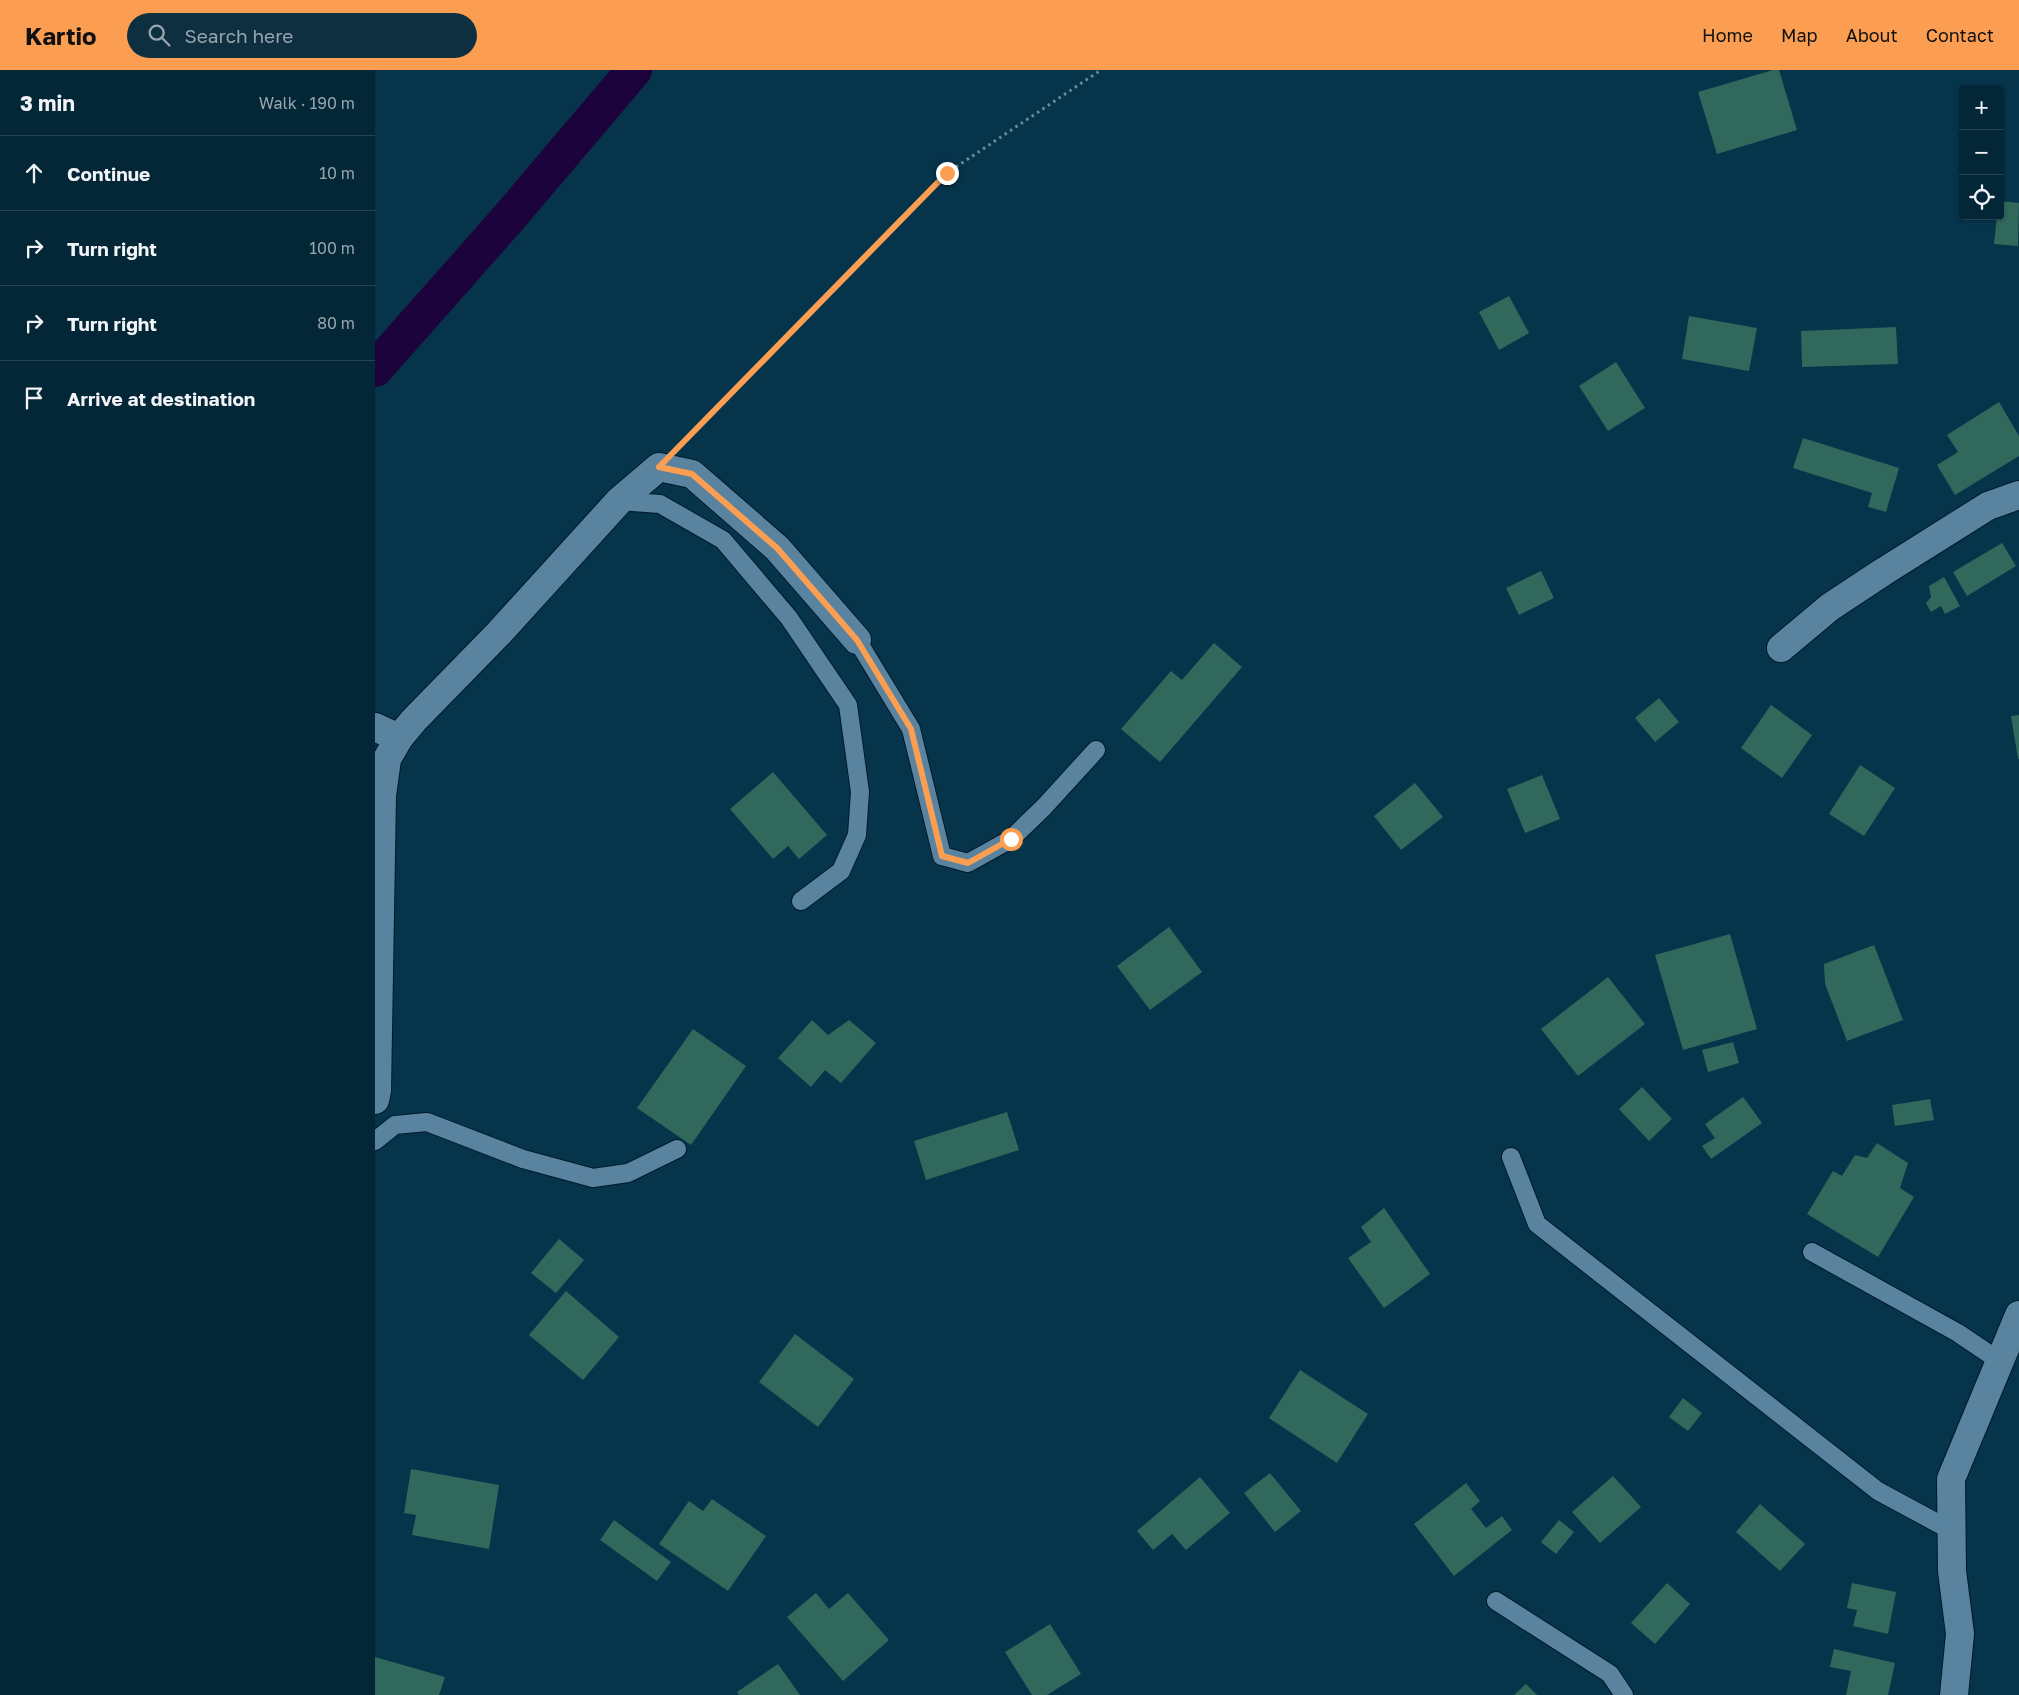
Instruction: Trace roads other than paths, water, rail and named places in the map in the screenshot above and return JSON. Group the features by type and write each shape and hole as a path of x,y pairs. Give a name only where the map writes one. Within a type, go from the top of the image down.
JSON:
{"street":[{"path":"375,1100 377,1091 382,796 387,760 399,738 414,720 499,633 619,502 659,467 692,474 777,548 857,640"},
{"path":"1781,648 1830,608 1883,572 1988,506 2019,495"},
{"path":"375,727 399,738"},
{"path":"1954,1695 1960,1634 1952,1572 1951,1479 2019,1315"}],"lane":[{"path":"619,502 660,504 723,540 789,618 848,705 860,792 857,836 841,871 801,901"},
{"path":"857,640 911,729 942,856 968,863 1011,839 1044,807 1096,750"},
{"path":"375,1141 395,1125 427,1122 523,1159 593,1178 628,1173 677,1149"},
{"path":"1511,1158 1537,1224 1878,1491 1952,1531"},
{"path":"1812,1252 1958,1333 2001,1362"},
{"path":"1496,1601 1611,1674 1624,1695"}],"waterway":[{"path":"375,369 506,221 634,70"}]}
